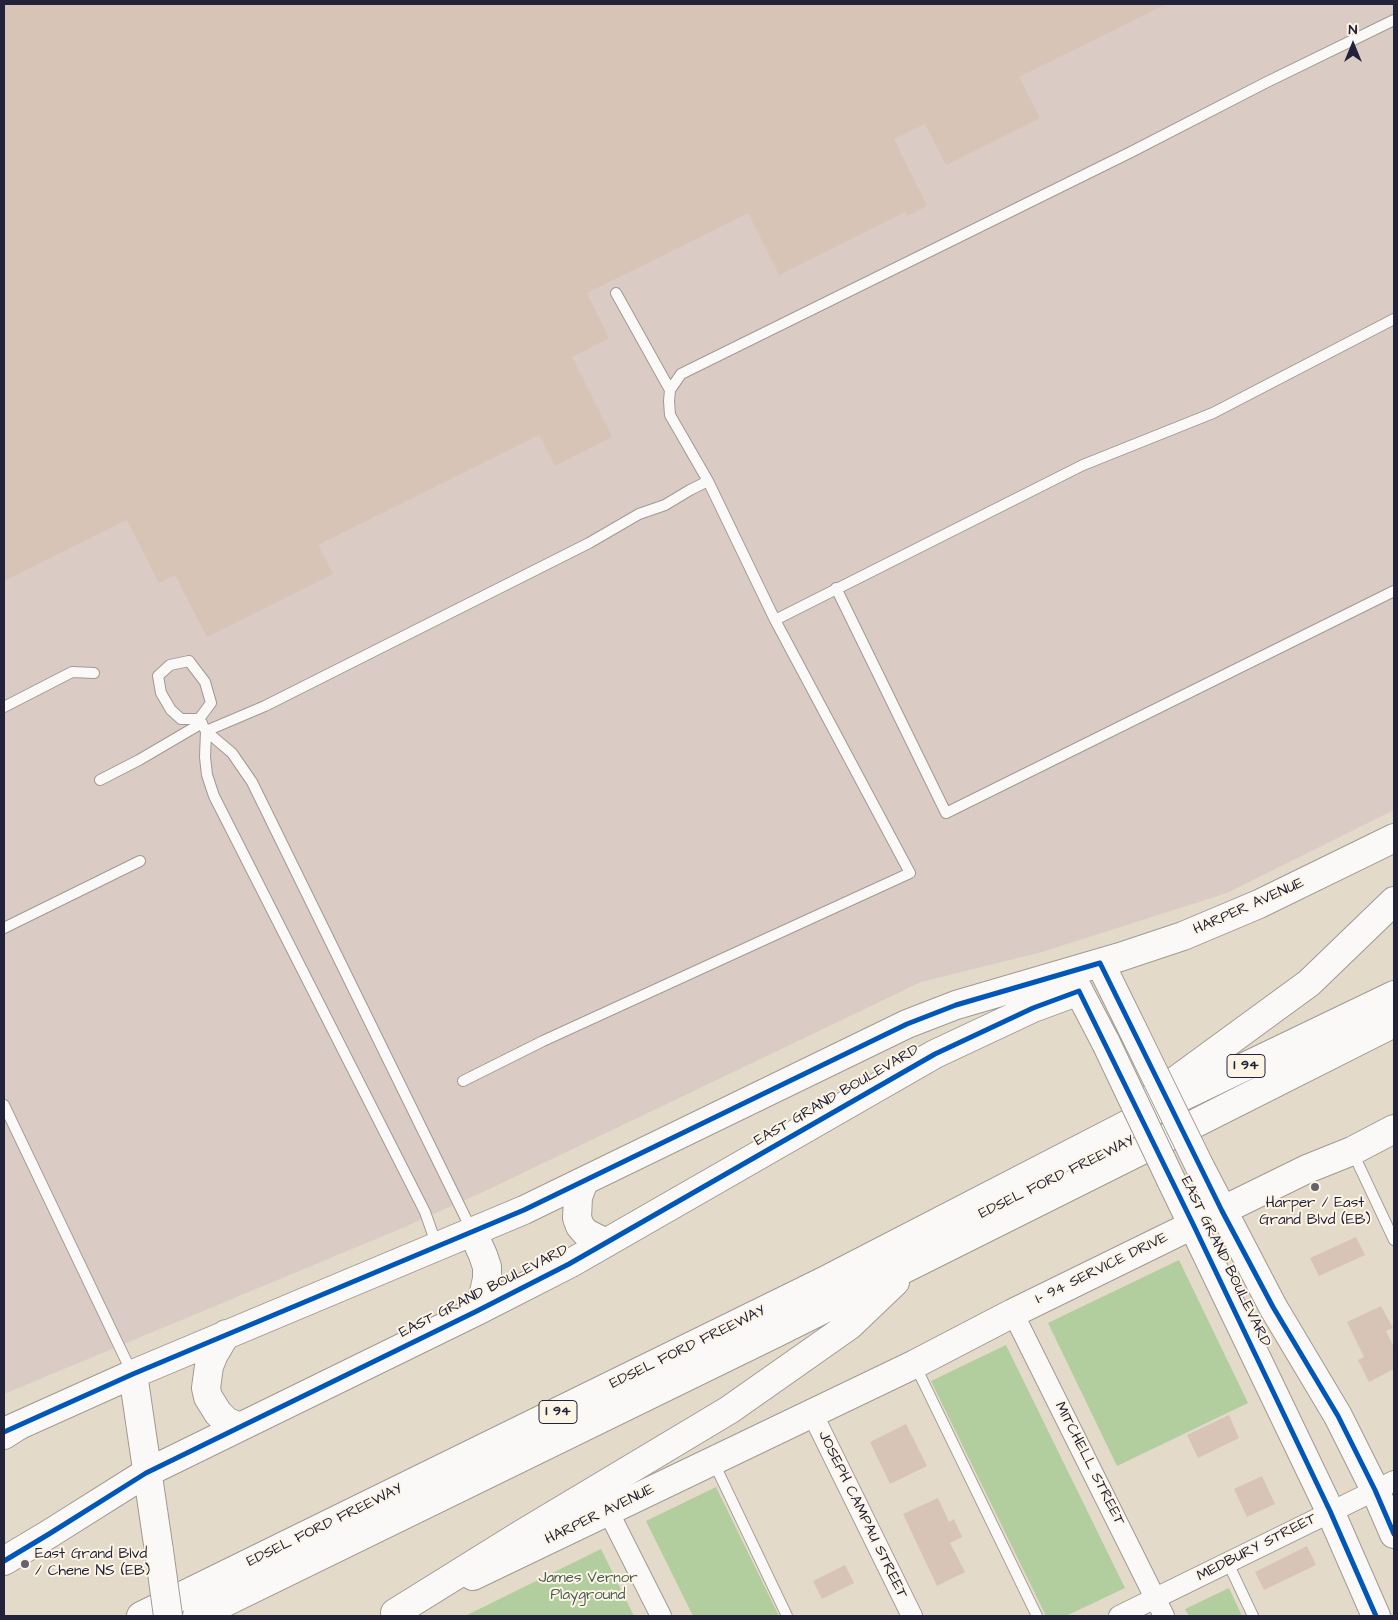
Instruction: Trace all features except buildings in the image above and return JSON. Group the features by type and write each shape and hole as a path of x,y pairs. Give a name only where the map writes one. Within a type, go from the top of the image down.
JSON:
{"main road":[{"name":"HARPER AVENUE","path":"1100,963 1183,936 1221,921 1394,838"},
{"path":"1099,1140 1169,1085 1308,982 1394,901"},
{"name":"EAST GRAND BOULEVARD","path":"4,1561 146,1473 538,1280 935,1054 1033,1008 1100,963 1222,1211 1273,1307 1338,1416 1385,1485 1394,1534"},
{"name":"EAST GRAND BOULEVARD","path":"1074,982 1106,1043 1330,1511 1376,1616"},
{"name":"EAST GRAND BOULEVARD","path":"9,1431 132,1374 524,1210 907,1024 956,1005 1074,982"},
{"name":"EDSEL FORD FREEWAY","path":"141,1616 824,1281 1165,1105 1394,995"},
{"name":"EDSEL FORD FREEWAY","path":"197,1616 776,1333 1394,1023"},
{"name":"I- 94 SERVICE DRIVE","path":"812,1413 1193,1224 1394,1129"},
{"path":"584,1181 576,1209 580,1226 593,1238 606,1243"},
{"path":"472,1231 483,1255 487,1279 476,1311"},
{"path":"392,1615 522,1534 729,1410 850,1325 919,1261"},
{"path":"226,1334 209,1366 206,1388 208,1397 218,1413 226,1421 238,1427"},
{"path":"132,1374 168,1616"},
{"name":"HARPER AVENUE","path":"392,1615 812,1413"}],"street":[{"name":"MITCHELL STREET","path":"1013,1313 1160,1607"},
{"name":"JOSEPH CAMPAU STREET","path":"812,1413 912,1616"},
{"name":"MEDBURY STREET","path":"1119,1616 1160,1607 1228,1563 1385,1485"},
{"path":"608,1511 661,1616"}],"lane":[{"path":"463,1081 543,1041 910,873 775,620 708,481 670,415 670,390 681,374 1394,20"},
{"path":"616,293 670,390"},
{"path":"775,620 1083,466 1213,413 1394,319"},
{"path":"100,780 203,724 264,706 589,543 639,514 665,505 708,481"},
{"path":"836,588 946,813 1394,591"},
{"path":"437,1247 425,1212 214,796 207,775 205,757 203,724 211,702 205,682 189,661 170,665 158,676 162,693 171,710 181,719 203,724 232,752 252,782 472,1231"},
{"path":"4,707 72,672 94,673"},
{"path":"4,928 140,862"},
{"path":"4,1105 132,1374"},
{"path":"1352,1150 1394,1240"},
{"path":"914,1364 1037,1616"},
{"path":"713,1461 788,1616"},
{"path":"1228,1563 1253,1616"}],"shaded area":[{"path":"4,4 1394,4 1394,810 1227,893 1042,952 921,982 483,1192 400,1229 4,1394"}],"green space":[{"path":"1179,1260 1248,1403 1117,1466 1048,1323"},
{"path":"1006,1345 1125,1588 1066,1616 1046,1616 931,1381"},
{"path":"716,1487 779,1616 693,1616 646,1521"},
{"name":"James Vernor Playground","path":"601,1549 634,1616 465,1616"},
{"path":"1229,1588 1242,1616 1189,1616 1185,1609"}],"cycle path":[{"path":"4,1432 133,1374 524,1210 907,1024 956,1005 1100,963 1222,1211 1273,1307 1338,1416 1375,1490 1394,1534"},
{"path":"4,1561 146,1473 569,1264 935,1054 1033,1008 1079,991 1330,1511 1376,1616"}],"place":[{"name":"Harper / East Grand Blvd (EB)","path":"1315,1187"},
{"name":"East Grand Blvd / Chene NS (EB)","path":"25,1564"}]}
